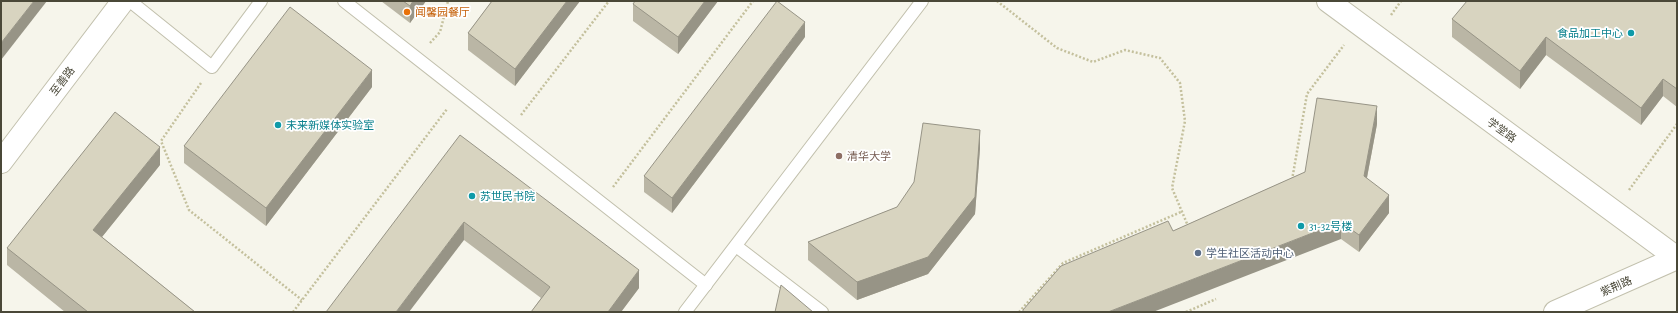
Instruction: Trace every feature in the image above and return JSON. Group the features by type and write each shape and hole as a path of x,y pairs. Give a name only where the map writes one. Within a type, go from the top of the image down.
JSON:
{"street":[{"name":"至善路","path":"1,162 123,1"},
{"name":"学堂路","path":"1328,1 1677,258"},
{"name":"紫荆路","path":"1555,312 1677,258"}],"lane":[{"path":"130,1 212,67 261,1"},
{"path":"344,1 706,285"},
{"path":"685,312 922,1"},
{"path":"736,246 822,312"}],"path":[{"path":"416,58 440,32 448,1"},
{"path":"509,131 609,1"},
{"path":"601,203 752,1"},
{"path":"997,1 1057,48 1092,62 1125,50 1160,58 1180,82 1185,121 1172,188 1187,227 1194,224"},
{"path":"1292,181 1307,94 1360,25"},
{"path":"212,67 161,141 189,210 302,300"},
{"path":"294,312 460,93"},
{"path":"1613,211 1677,124"},
{"path":"1019,312 1063,263 1181,212"},
{"path":"1186,312 1216,299"}],"building":[{"path":"1,1 34,1 1,43"},
{"path":"403,1 413,1 410,6"},
{"path":"492,1 567,1 515,69 468,33"},
{"path":"635,1 705,1 678,37 633,4"},
{"path":"777,1 805,22 672,198 644,176"},
{"path":"1467,1 1677,1 1677,89 1663,79 1641,108 1546,37 1520,71 1452,19"},
{"name":"未来新媒体实验室","path":"290,7 372,70 266,208 184,146"},
{"name":"31-32号楼","path":"1317,98 1377,106 1364,176 1389,195 1359,235 1341,222 1108,312 1023,312 1023,310 1061,266 1168,221 1173,231 1305,172"},
{"path":"115,112 160,147 93,230 195,312 88,312 7,248"},
{"path":"923,123 980,130 975,197 928,257 857,282 808,242 897,207 914,182"},
{"name":"苏世民书院","path":"460,135 639,270 608,312 531,312 550,287 464,222 396,312 326,312"},
{"path":"781,285 813,312 775,312"}],"place":[{"name":"闻馨园餐厅","path":"407,12"},
{"name":"食品加工中心","path":"1631,33"},
{"name":"未来新媒体实验室","path":"278,125"},
{"name":"清华大学","path":"839,156"},
{"name":"苏世民书院","path":"472,196"},
{"name":"31-32号楼","path":"1301,226"},
{"name":"学生社区活动中心","path":"1198,253"}]}
